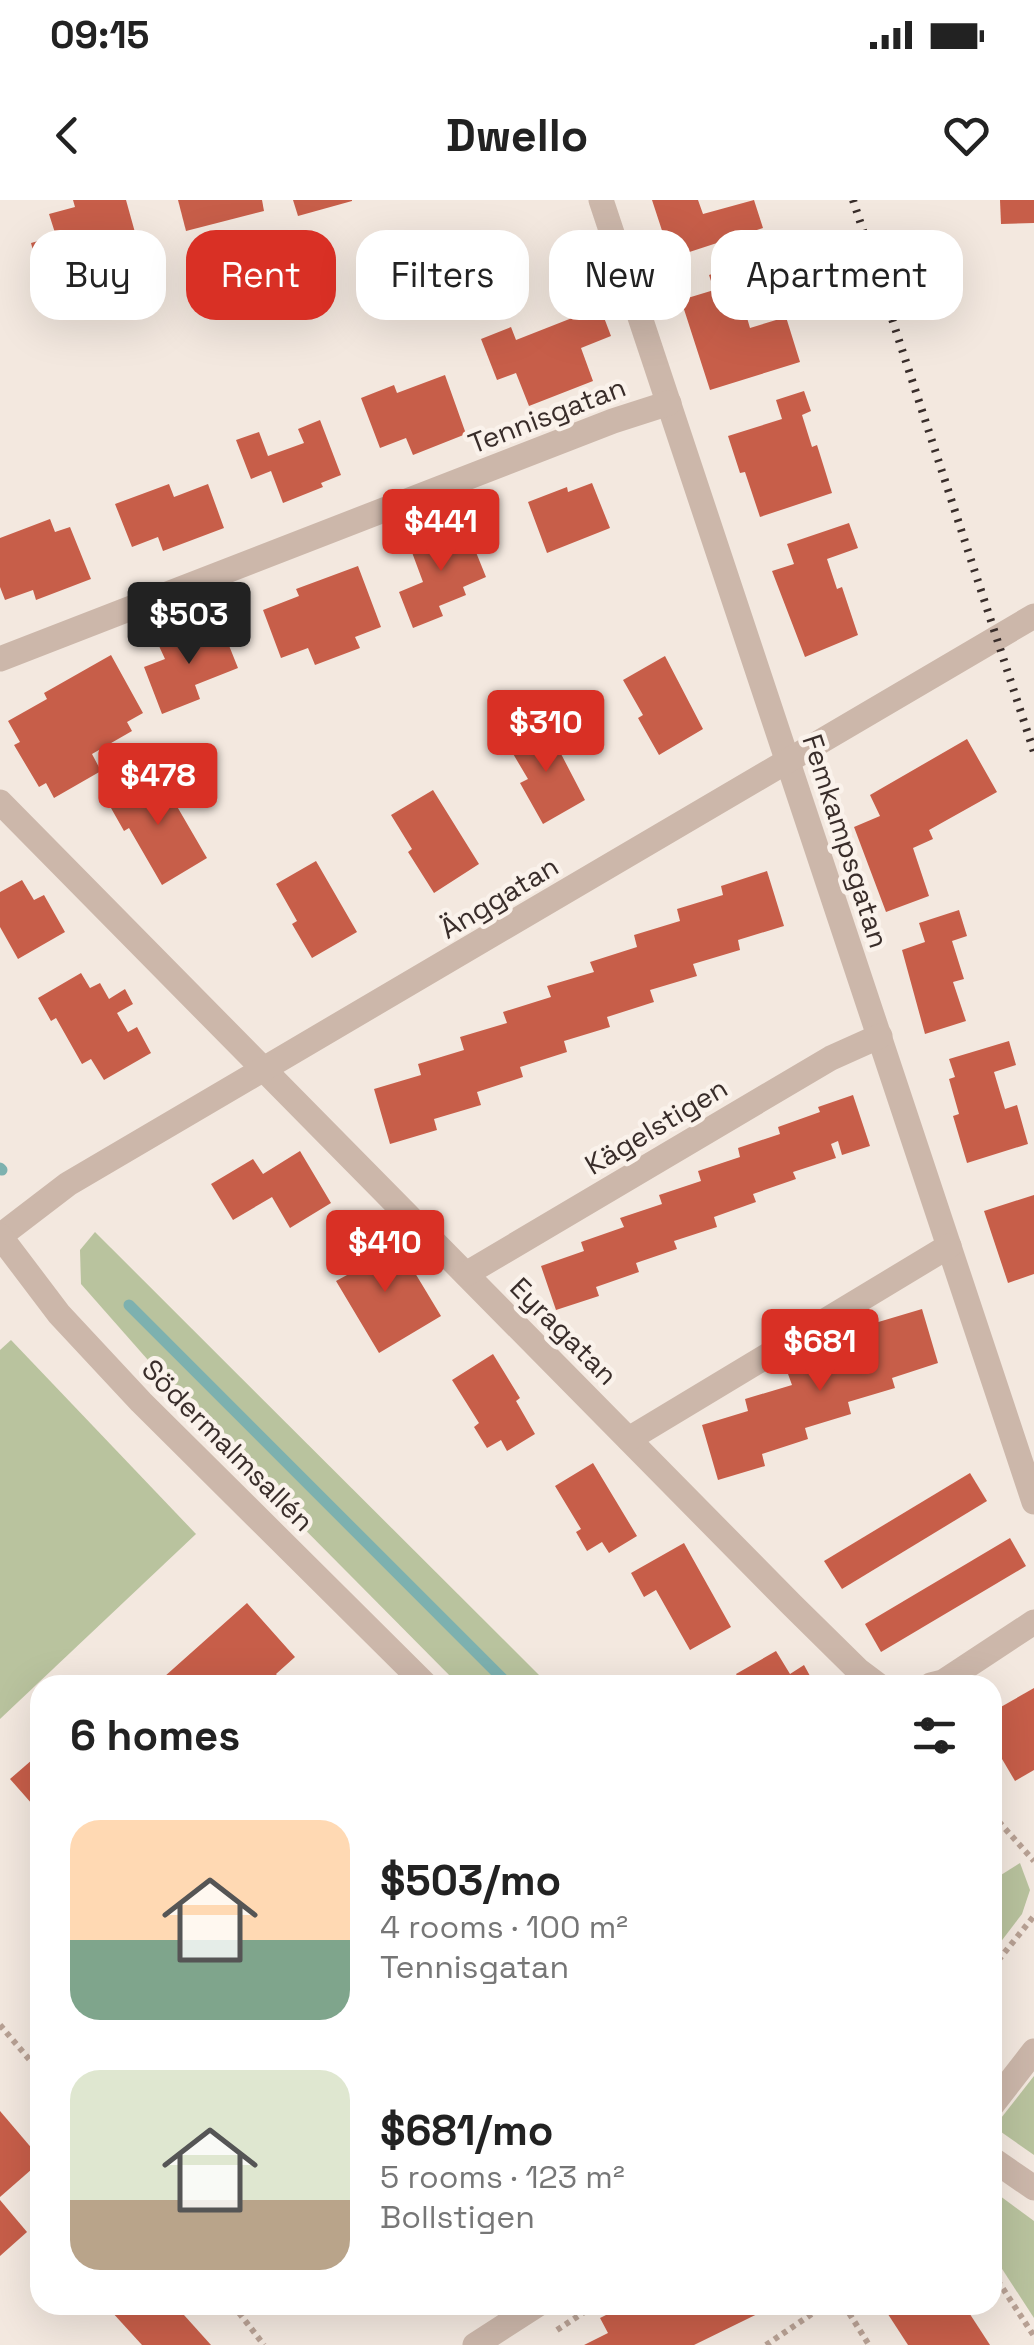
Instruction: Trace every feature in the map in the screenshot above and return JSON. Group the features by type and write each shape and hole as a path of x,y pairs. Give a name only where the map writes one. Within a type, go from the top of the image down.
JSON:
{"street":[{"name":"Femkampsgatan","path":"602,200 1034,1502"},
{"name":"Tennisgatan","path":"0,659 612,421 668,403"},
{"name":"Änggatan","path":"0,1236 68,1184 1034,616"},
{"name":"Eyragatan","path":"0,802 865,1675"},
{"name":"Kägelstigen","path":"466,1274 831,1058 880,1036"},
{"name":"Södermalmsallén","path":"0,1236 59,1314 140,1402 416,1675"},
{"path":"629,1438 949,1246"},
{"path":"954,1675 1034,1622"},
{"path":"1002,2092 1034,2051"},
{"path":"1002,2166 1034,2188"},
{"path":"475,2345 522,2315"}],"path":[{"path":"1002,1825 1034,1861"},
{"path":"1002,1956 1034,1916"},
{"path":"0,2025 30,2060"},
{"path":"1002,2287 1034,2336"},
{"path":"241,2315 264,2345"},
{"path":"550,2335 580,2315"},
{"path":"766,2345 810,2315"},
{"path":"850,2315 869,2345"}],"green space":[{"path":"95,1232 539,1675 449,1675 236,1460 81,1284 80,1250"},
{"path":"11,1340 196,1534 47,1675 30,1675 30,1691 0,1719 0,1350"},
{"path":"1020,1863 1030,1890 1022,1914 1002,1940 1002,1874"},
{"path":"1034,2076 1034,2155 1002,2133 1002,2117"},
{"path":"1002,2197 1034,2221 1034,2318 1002,2269"}],"building":[{"path":"73,200 126,200 134,230 54,230 49,214 75,207"},
{"path":"178,200 262,200 264,211 186,231"},
{"path":"293,200 352,200 352,201 298,216"},
{"path":"652,200 698,200 703,214 754,200 763,228 711,230 711,245 691,251 691,230 662,230"},
{"path":"1000,200 1034,200 1034,223 1001,224"},
{"path":"711,291 711,320 748,320 750,328 787,320 800,362 710,390 687,320 691,320 691,297"},
{"path":"567,320 605,320 611,336 581,348 593,381 529,406 516,373 497,380 481,339 511,327 516,340"},
{"path":"445,375 466,434 413,455 406,438 380,448 361,398 394,385 397,393"},
{"path":"804,391 811,411 802,415 812,447 817,445 832,493 760,517 728,436 782,419 776,400"},
{"path":"320,420 341,475 283,503 271,471 251,479 236,440 259,432 268,456 304,443 298,429"},
{"path":"592,483 610,528 547,553 528,502 567,487 568,492"},
{"path":"169,484 174,497 208,484 224,528 163,551 158,537 132,547 115,504"},
{"path":"50,519 55,532 70,527 91,579 36,600 33,590 5,600 0,587 0,538"},
{"path":"849,523 858,548 827,559 837,589 842,587 858,635 805,657 772,571 794,564 787,544"},
{"path":"465,525 486,577 463,587 466,595 439,606 443,616 413,628 399,592 423,582 410,547"},
{"path":"358,566 381,627 355,637 360,648 315,665 308,648 281,658 263,610 299,596 296,589"},
{"path":"220,623 238,668 195,685 200,699 162,714 144,667 165,659 159,646"},
{"path":"111,655 143,713 127,722 132,731 92,754 101,771 54,798 46,783 39,787 14,745 20,742 8,721 47,699 44,693"},
{"path":"665,656 703,729 659,755 623,680"},
{"path":"546,725 585,800 543,824 520,783 528,779 509,747"},
{"path":"967,739 997,792 929,830 933,839 913,848 929,896 886,912 854,827 880,816 870,795"},
{"path":"157,772 207,858 162,885 129,828 124,831 107,801"},
{"path":"433,790 479,864 434,893 391,815"},
{"path":"316,861 357,932 312,958 292,924 297,921 276,884"},
{"path":"767,871 784,926 738,940 740,950 693,964 697,976 650,990 654,1002 607,1017 610,1027 564,1041 567,1052 520,1067 523,1077 477,1092 481,1105 434,1119 437,1130 390,1144 374,1089 421,1075 418,1064 464,1050 460,1037 507,1023 503,1012 551,997 547,986 594,972 590,962 637,947 634,935 680,921 677,909 723,895 721,886"},
{"path":"22,880 34,900 44,895 65,932 18,959 0,927 0,892"},
{"path":"959,910 967,936 952,941 964,979 953,982 966,1021 925,1034 902,950 925,942 919,923"},
{"path":"81,973 90,988 100,983 109,999 125,989 133,1004 117,1013 128,1032 137,1027 151,1053 104,1080 91,1059 82,1064 56,1018 51,1021 38,998"},
{"path":"1009,1041 1016,1065 994,1072 1005,1109 1017,1105 1028,1144 967,1163 953,1116 959,1114 949,1079 955,1077 949,1059"},
{"path":"853,1095 870,1146 842,1155 838,1141 831,1144 836,1158 793,1172 796,1179 753,1194 756,1202 714,1217 717,1227 674,1241 677,1249 636,1263 639,1272 596,1287 599,1296 556,1310 541,1266 584,1251 581,1242 624,1227 620,1218 662,1204 659,1195 701,1181 698,1171 740,1157 738,1148 780,1134 778,1127"},
{"path":"300,1151 331,1203 290,1228 272,1197 233,1220 211,1184 253,1159 263,1174"},
{"path":"1034,1195 1034,1274 1008,1283 984,1211"},
{"path":"382,1237 400,1268 409,1263 441,1316 379,1353 336,1281 347,1275 339,1262"},
{"path":"922,1309 938,1363 892,1378 895,1388 848,1402 851,1414 805,1428 808,1439 762,1454 765,1466 718,1480 702,1425 748,1411 745,1399 792,1385 788,1374 835,1359 831,1347 878,1333 875,1323"},
{"path":"493,1354 520,1398 516,1401 535,1434 507,1451 501,1440 487,1448 474,1427 479,1423 452,1380"},
{"path":"593,1463 637,1536 609,1553 602,1542 587,1551 576,1532 581,1529 555,1486"},
{"path":"970,1473 987,1501 842,1589 824,1561"},
{"path":"1010,1538 1026,1566 881,1652 865,1624"},
{"path":"684,1543 731,1627 690,1650 656,1590 644,1597 631,1573"},
{"path":"247,1603 295,1657 277,1675 166,1675"},
{"path":"776,1651 790,1674 804,1665 810,1675 737,1675"},
{"path":"1034,1688 1034,1770 1015,1781 1002,1759 1002,1706"},
{"path":"30,1762 30,1802 10,1779"},
{"path":"0,2111 30,2146 30,2171 0,2197"},
{"path":"0,2200 27,2232 0,2256"},
{"path":"115,2315 184,2315 211,2345 142,2345"},
{"path":"756,2315 694,2345 584,2345 608,2333 600,2318"},
{"path":"888,2315 970,2315 990,2345 908,2345"}],"waterway":[{"path":"129,1305 499,1675"}],"railway":[{"path":"853,200 1034,752"}]}
